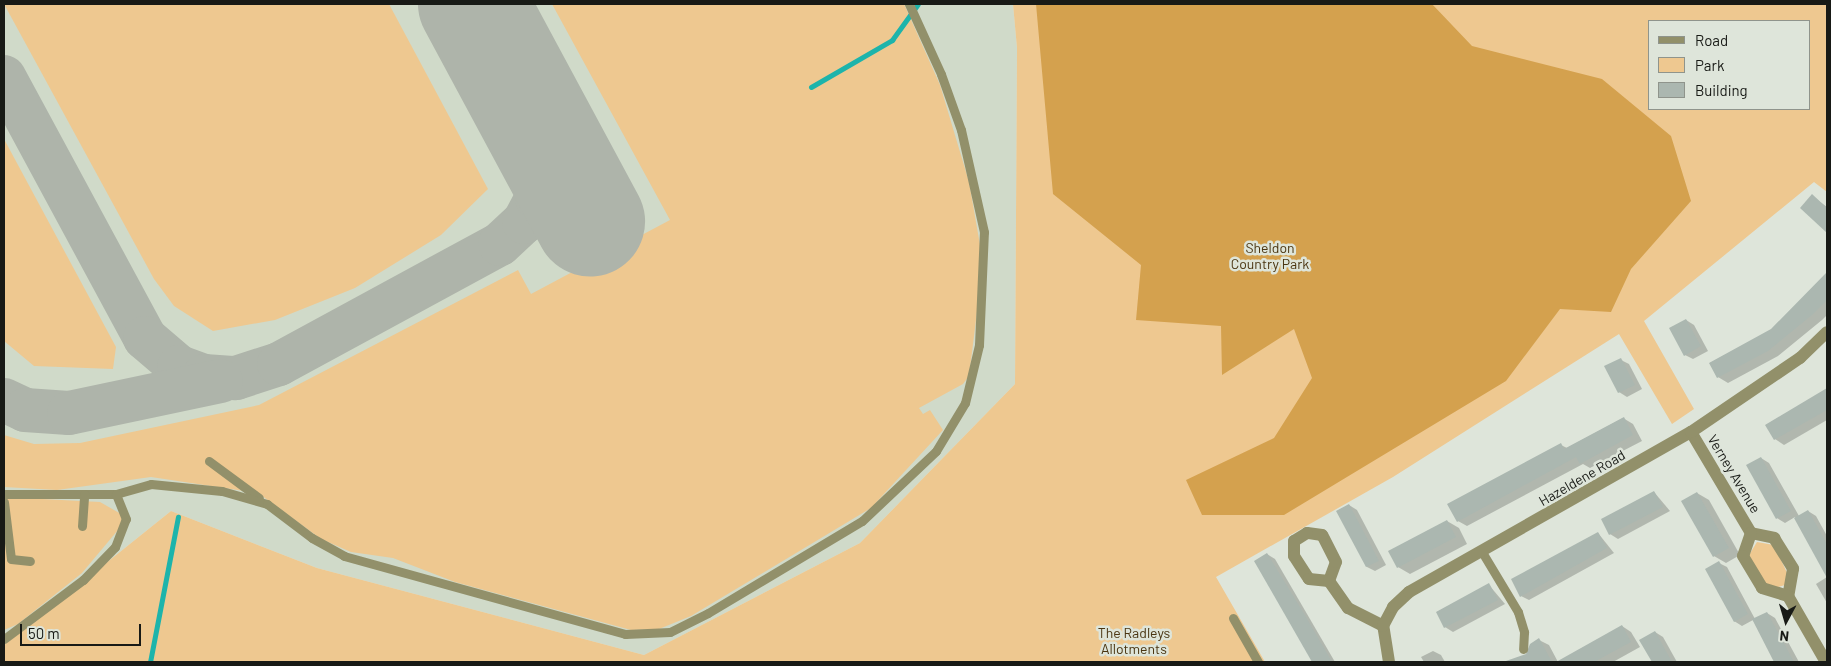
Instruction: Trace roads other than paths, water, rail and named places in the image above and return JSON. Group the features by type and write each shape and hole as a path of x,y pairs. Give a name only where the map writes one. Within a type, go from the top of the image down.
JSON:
{"street":[{"name":"Hazeldene Road","path":"1383,626 1393,607 1409,592 1691,432 1800,358 1827,332"},
{"name":"Verney Avenue","path":"1691,432 1751,533 1774,538 1794,569 1788,596 1771,593 1757,580 1743,556 1751,533"},
{"path":"1329,581 1348,608 1383,626 1388,662"},
{"path":"1788,596 1826,662"}],"lane":[{"path":"209,461 312,538 344,556 641,636 670,632 690,622 862,521 948,437 965,403 979,345 986,262 980,205 961,130 918,21 909,4"},
{"path":"4,494 116,494 138,485 162,483 222,491 267,504"},
{"path":"82,526 84,494"},
{"path":"4,639 83,580 116,547 126,519 116,494"},
{"path":"4,502 11,560 30,561"},
{"path":"1482,552 1518,612 1524,632 1523,649"},
{"path":"1233,618 1258,662"}],"waterway":[{"path":"811,87 892,40 918,4"},
{"path":"150,662 178,517"}],"park label":[{"name":"Sheldon Country Park","path":"1270,256"},
{"name":"The Radleys Allotments","path":"1134,642"}]}
